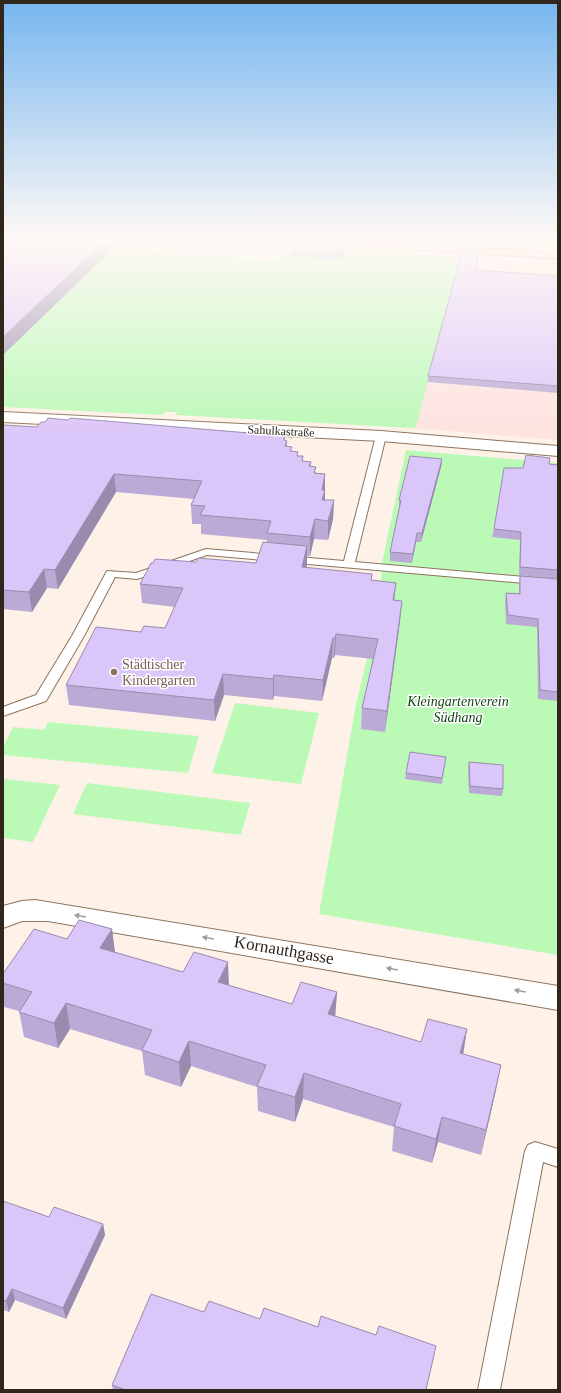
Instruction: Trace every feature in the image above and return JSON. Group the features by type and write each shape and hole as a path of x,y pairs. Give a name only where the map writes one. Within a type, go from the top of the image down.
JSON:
{"street":[{"name":"Sahulkastraße","path":"3,417 381,436 558,450"},
{"name":"Kornauthgasse","path":"6,916 29,910 55,912 558,998"}],"lane":[{"path":"348,564 381,436"},
{"path":"3,712 41,698 78,636 111,573 137,576 206,552 558,583"},
{"path":"489,1390 535,1151 558,1158"}],"shaded area":[{"path":"448,305 558,305 558,440 410,428 416,426"}],"green space":[{"path":"3,305 448,305 416,427 410,428 176,415 177,412 165,412 162,415 3,407"},
{"name":"Kleingartenverein Südhang","path":"406,450 558,463 558,955 319,914 356,704 380,604 382,563"},
{"path":"235,703 319,713 301,784 212,773"},
{"path":"48,722 199,736 188,773 3,755 3,747 13,727 44,730"},
{"path":"5,779 60,785 33,842 3,838 3,783"},
{"path":"87,783 250,803 241,835 73,814"}],"building":[{"path":"3,305 37,305 3,337"},
{"path":"448,305 558,305 558,386 428,376"},
{"path":"48,418 68,420 70,418 285,436 284,440 287,441 285,446 292,447 290,451 298,452 297,456 303,456 302,461 311,462 309,466 316,467 314,473 325,474 322,490 325,490 322,500 334,500 328,521 315,519 310,537 267,533 271,521 200,515 205,506 191,505 202,481 114,474 55,570 44,569 29,592 3,590 3,425 37,427 41,422 45,422"},
{"path":"526,455 550,458 549,464 558,465 558,570 520,567 521,532 494,529 504,468 523,468"},
{"path":"410,456 442,459 422,533 417,533 413,554 390,552 401,500 399,500"},
{"path":"263,542 307,546 302,567 372,574 371,580 396,583 393,600 402,601 387,711 362,708 378,639 336,634 335,638 333,638 323,680 274,675 273,679 223,674 214,700 66,685 96,627 141,632 144,626 165,628 183,588 140,584 151,563 153,563 155,559 196,562 198,558 256,563"},
{"path":"520,576 558,579 558,692 540,690 538,619 508,615 506,593 520,594"},
{"path":"410,752 446,757 442,778 406,773"},
{"path":"469,762 503,765 503,789 470,786"},
{"path":"79,920 112,929 100,948 183,972 194,952 228,962 218,982 292,1004 301,982 337,992 328,1014 421,1042 428,1019 467,1029 460,1053 501,1065 486,1130 442,1117 436,1139 394,1126 401,1104 304,1073 295,1097 257,1086 266,1065 189,1041 179,1062 142,1050 152,1030 66,1003 54,1023 19,1012 32,992 3,983 3,974 34,929 67,939"},
{"path":"3,1201 49,1217 54,1207 103,1224 63,1308 12,1289 6,1301 3,1300"},
{"path":"151,1294 204,1312 209,1301 260,1319 264,1308 318,1327 321,1316 376,1335 379,1326 436,1346 426,1390 126,1390 112,1385"}],"place":[{"name":"Städtischer Kindergarten","path":"114,672"}]}
